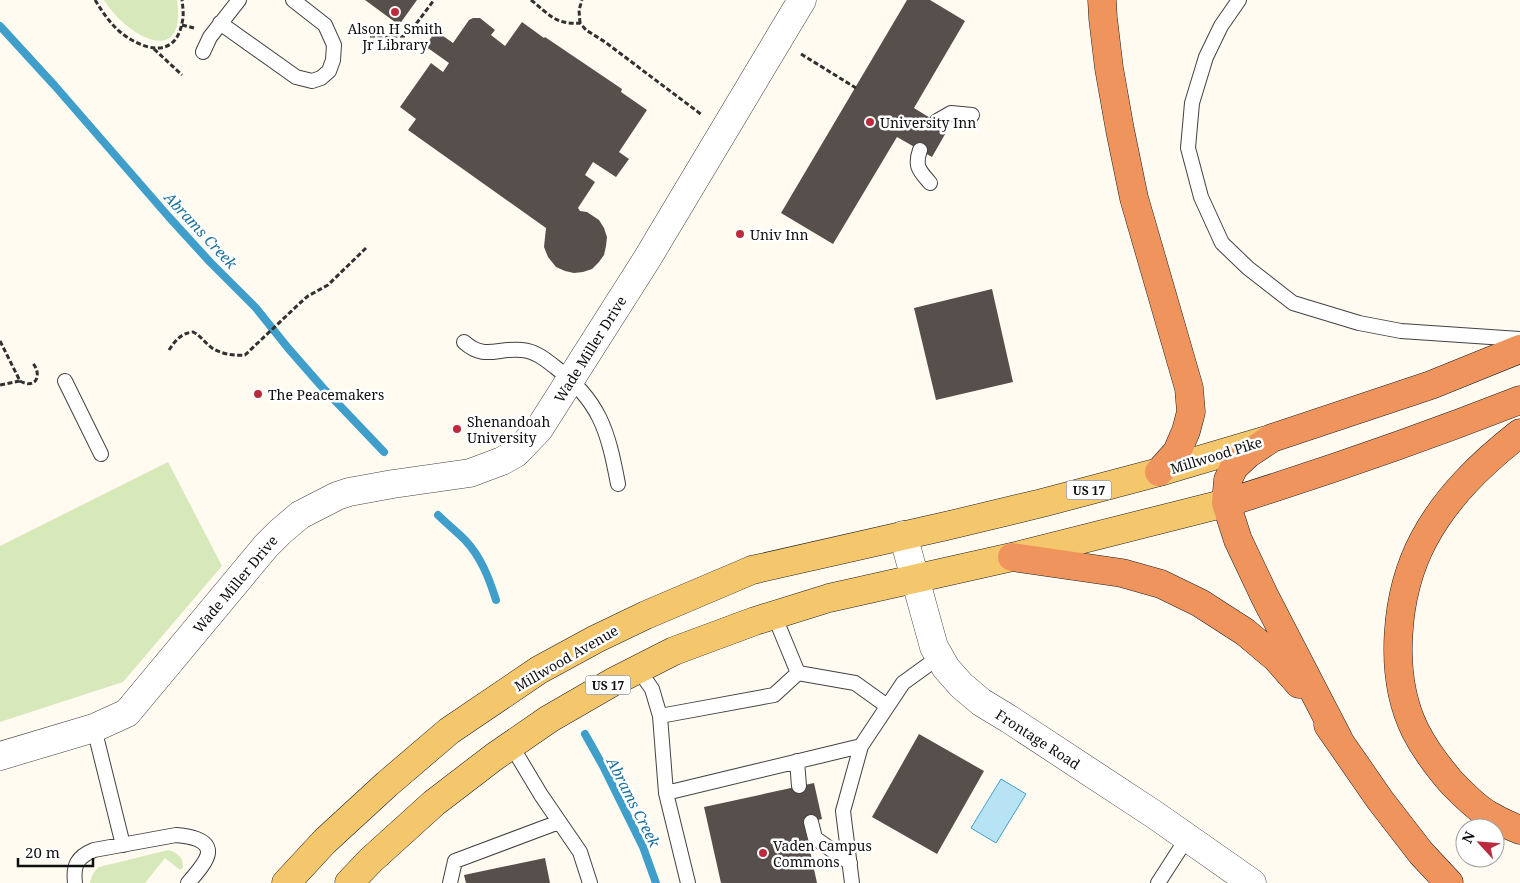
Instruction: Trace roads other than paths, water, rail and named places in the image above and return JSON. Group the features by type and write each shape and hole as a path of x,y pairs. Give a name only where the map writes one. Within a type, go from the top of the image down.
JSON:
{"highway":[{"path":"1102,0 1102,18 1109,68 1134,198 1189,388 1191,412 1186,431 1177,452 1159,472"},
{"name":"Millwood Pike","path":"1272,438 1431,385 1520,348"},
{"name":"US 17","path":"1226,503 1414,440 1520,400"},
{"path":"1520,433 1476,470 1447,504 1424,540 1408,576 1400,615 1398,654 1402,694 1414,730 1434,762 1461,792 1488,815 1520,830"},
{"path":"1272,438 1248,454 1234,467 1228,480 1226,503 1238,540 1265,597 1339,740"},
{"path":"1012,557 1122,573 1161,584 1200,603 1245,632 1276,658 1299,684 1380,800 1421,853 1449,883"}],"main road":[{"name":"Millwood Pike","path":"903,536 1159,472 1272,438"},
{"name":"US 17","path":"349,883 371,860 434,804 511,745 548,719 674,651 774,615 829,598 1012,557 1226,503"},
{"name":"Millwood Avenue","path":"286,883 325,841 387,784 449,732 540,670 596,638 752,570 903,536"}],"street":[{"name":"Wade Miller Drive","path":"94,728 127,713 266,546 300,515 349,492 470,473 502,461 516,453 539,429 572,379 647,259 802,0"},
{"name":"Frontage Road","path":"903,536 934,647 946,668 961,685 981,702 1131,799 1252,883"},
{"path":"0,756 94,728"}],"lane":[{"path":"203,52 210,37 239,0"},
{"path":"220,23 296,77 312,81 329,71 333,60 334,45 326,25 292,0"},
{"path":"1239,0 1221,26 1206,58 1192,103 1188,148 1201,198 1222,243 1248,268 1293,303 1359,324 1401,330 1520,339"},
{"path":"937,121 951,113 972,115"},
{"path":"920,150 918,169 930,183"},
{"path":"464,342 472,349 482,352 494,353 519,350 535,353 572,379 592,403 607,435 618,484"},
{"path":"64,381 101,454"},
{"path":"774,615 798,673"},
{"path":"852,883 843,811 861,746 903,683 939,657"},
{"path":"638,669 652,689 660,716 666,793 688,883"},
{"path":"798,673 855,683 887,706"},
{"path":"660,716 774,695 798,673"},
{"path":"94,728 123,845"},
{"path":"511,745 541,795 580,852 590,883"},
{"path":"666,793 861,746"},
{"path":"797,761 799,786"},
{"path":"450,883 455,861 559,822"},
{"path":"811,822 815,838 850,863"},
{"path":"75,883 74,872 80,858 94,850 176,835 197,839 204,844 208,854 188,883"},
{"path":"1158,883 1187,838"}],"water":[{"path":"1001,779 1026,794 996,843 971,828"}],"waterway":[{"name":"Abrams Creek","path":"0,26 168,216 256,308 323,388 384,452"},
{"name":"Abrams Creek","path":"438,515 476,553 496,600"},
{"name":"Abrams Creek","path":"585,734 643,847 656,883"}],"place":[{"name":"Alson H Smith Jr Library","path":"395,12"},
{"name":"University Inn","path":"870,122"},
{"name":"Univ Inn","path":"740,234"},
{"name":"The Peacemakers","path":"258,394"},
{"name":"Shenandoah University","path":"457,429"},
{"name":"Vaden Campus Commons","path":"763,853"}]}
